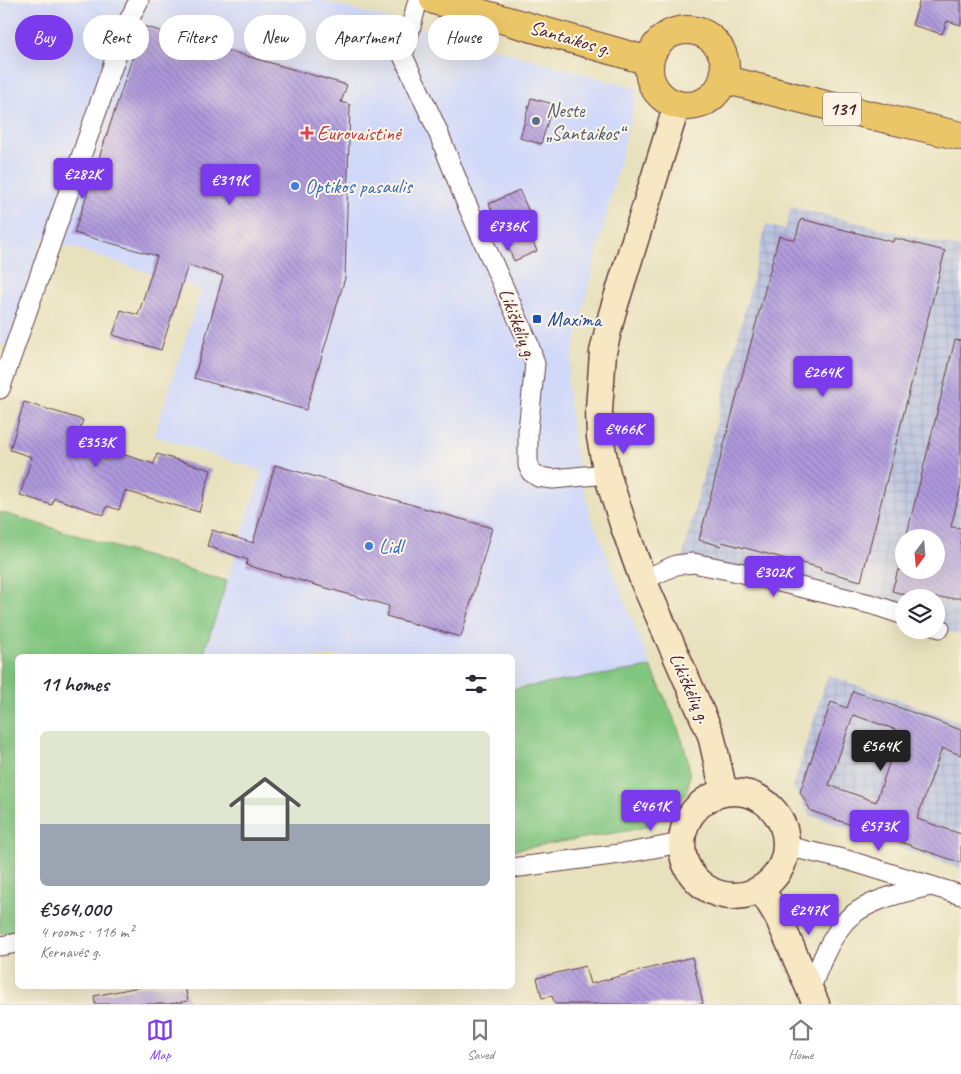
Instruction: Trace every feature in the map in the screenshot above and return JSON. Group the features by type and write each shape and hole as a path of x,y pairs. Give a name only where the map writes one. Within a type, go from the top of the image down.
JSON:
{"main road":[{"name":"Santaikos g.","path":"434,0 649,60"},
{"path":"676,32 696,32 703,34 714,42 722,53 725,66 723,80 718,90 700,104 677,105 664,99 654,88 649,75 649,60 655,48 664,38 676,32"},
{"name":"131","path":"723,80 961,136"}],"street":[{"path":"0,389 128,22 139,0"},
{"name":"Likiškėlių g.","path":"418,0 403,56 436,127 532,350 535,364 528,430 528,465 531,472 538,477 553,479 607,474"},
{"name":"Likiškėlių g.","path":"677,105 623,276 603,352 598,410 600,437 607,474 643,580 711,735 724,792"},
{"path":"643,580 676,565 693,562 874,605 895,612"},
{"path":"724,792 743,792 761,799 775,812 784,828 786,846 783,863 774,878 761,889 744,896 725,896 708,890 693,878 684,862 681,844 684,826 694,810 708,798 724,792"},
{"path":"515,868 681,844"},
{"path":"786,846 847,860 961,895"},
{"path":"813,997 823,955 844,923 865,907 894,894 933,886"},
{"path":"761,889 778,917 813,997"},
{"path":"0,946 15,944"}],"shaded area":[{"path":"0,0 320,0 374,15 316,15 316,60 418,60 418,27 428,30 428,60 499,60 499,50 638,89 567,380 574,447 590,513 651,667 515,689 515,654 204,654 262,471 154,436 201,290 43,238 7,346 0,344"},
{"path":"791,207 961,248 961,635 945,631 945,589 895,589 895,618 681,564 766,225 785,230"},
{"path":"828,675 961,722 961,869 810,815 793,786"}],"green space":[{"path":"0,512 227,581 204,654 15,654 15,931 0,934"},
{"path":"651,667 676,724 687,756 689,782 687,791 682,799 663,818 638,829 515,850 515,689"}],"building":[{"path":"920,0 961,0 961,25 947,21 942,34 912,25"},
{"path":"149,28 159,31 159,60 234,60 234,52 244,55 244,60 261,60 347,85 341,102 350,105 345,278 306,410 194,378 223,276 188,265 161,350 113,335 121,310 138,315 157,256 74,233 132,60 149,60"},
{"path":"531,98 553,104 541,144 520,138"},
{"path":"519,190 533,220 525,224 537,251 514,261 489,204"},
{"path":"801,219 893,242 894,238 945,251 861,581 820,570 821,568 722,542 721,546 699,540 779,236 795,240"},
{"path":"955,340 961,341 961,486 951,527 961,528 961,598 945,598 945,589 895,589 895,592 892,591 895,579 945,579 945,529 908,529"},
{"path":"24,402 83,420 74,446 107,456 109,450 154,464 157,454 211,470 199,512 125,491 119,510 107,506 104,515 54,498 52,505 20,495 32,457 10,450"},
{"name":"Lidl","path":"275,465 492,528 461,637 386,616 389,606 246,565 248,560 207,546 212,530 253,543"},
{"path":"853,691 961,730 961,755 942,748 917,819 961,834 961,863 811,811 800,792 831,702 847,708","holes":["853,715 900,731 876,802 829,785"]},
{"path":"692,957 703,1004 555,1004 552,996 542,998 537,978 585,966 590,984"},
{"path":"129,989 186,989 188,1001 170,1004 95,1004 94,996"}],"place":[{"name":"Neste „Santaikos“","path":"536,121"},
{"name":"Eurovaistinė","path":"307,133"},
{"name":"Optikos pasaulis","path":"295,186"},
{"name":"Maxima","path":"537,319"},
{"name":"Lidl","path":"369,546"}]}
